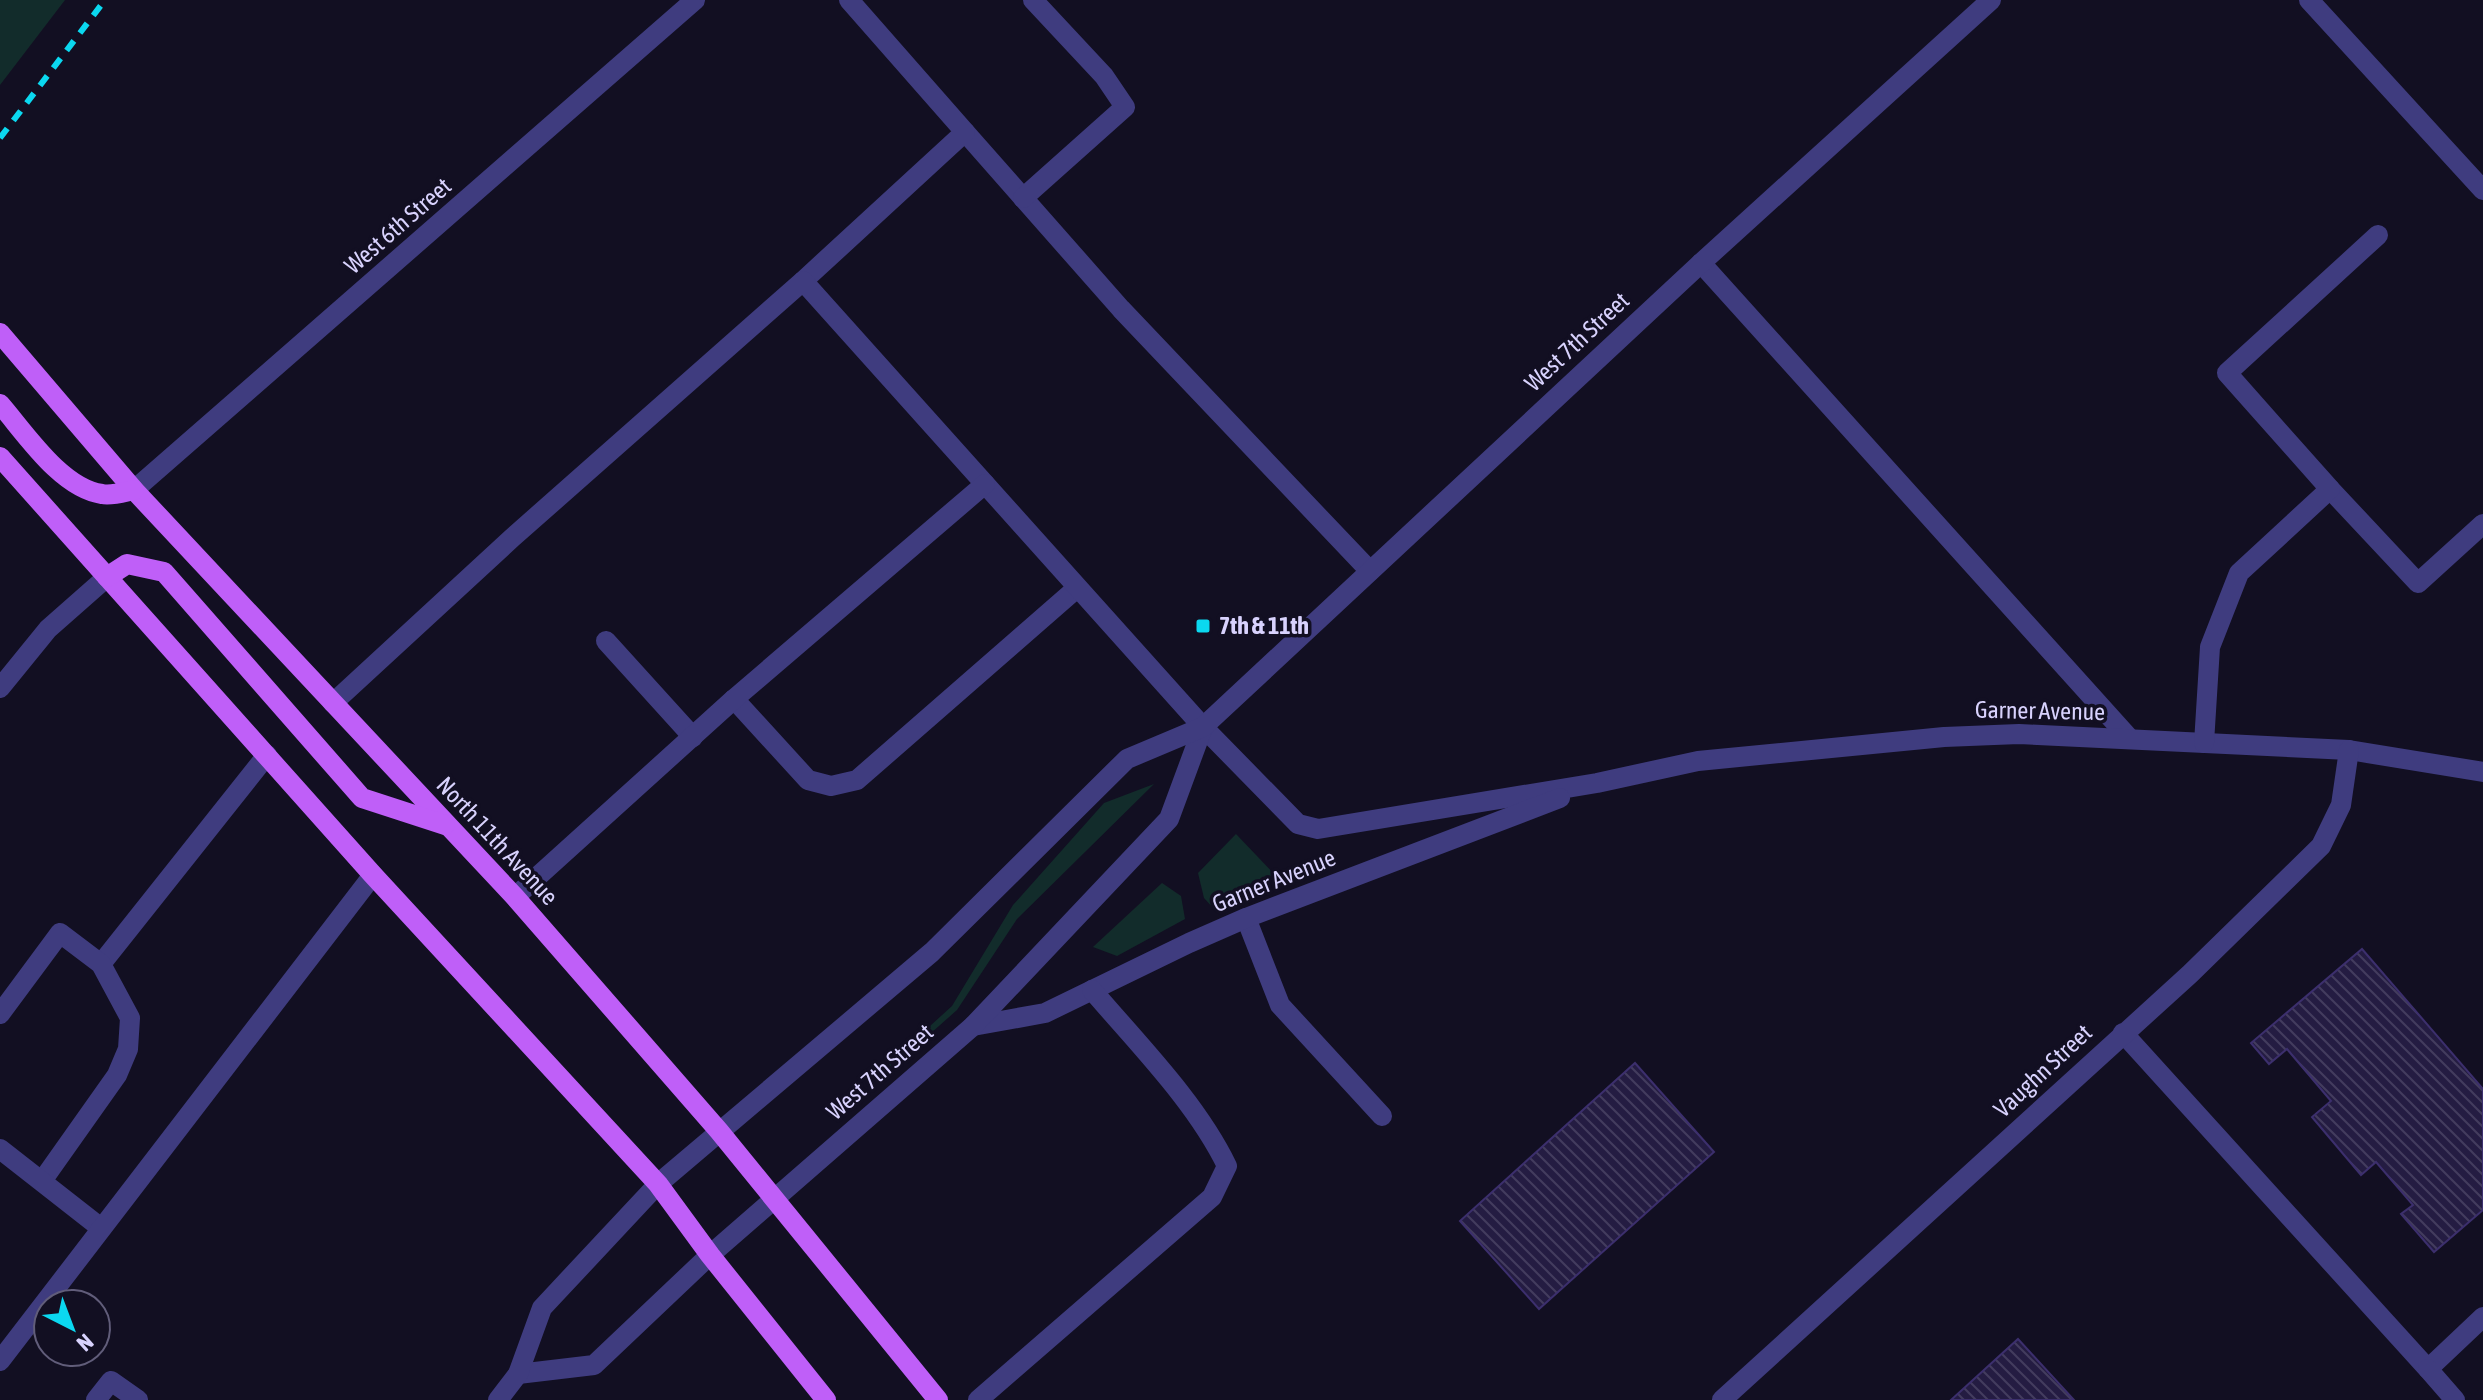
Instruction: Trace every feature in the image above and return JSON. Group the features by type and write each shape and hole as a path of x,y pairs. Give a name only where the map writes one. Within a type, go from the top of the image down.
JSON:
{"main road":[{"name":"North 11th Avenue","path":"0,333 134,490 515,897 719,1131 938,1400"},
{"path":"0,404 60,472 82,488 105,495 134,490"},
{"path":"0,457 373,875 658,1184 710,1255 826,1400"},
{"path":"107,577 127,564 164,572 362,798 448,826"}],"street":[{"name":"West 6th Street","path":"134,490 695,0"},
{"path":"849,0 1121,309 1370,571"},
{"path":"1023,198 1125,107 1104,76 1033,0"},
{"name":"West 7th Street","path":"498,1400 518,1374 542,1308 658,1184 932,952 1127,759 1203,727 1701,263 1991,0"},
{"path":"2309,0 2483,190"},
{"path":"333,703 512,538 803,281 965,132"},
{"path":"2378,235 2227,373 2418,583 2483,524"},
{"path":"1701,263 2130,739"},
{"name":"Garner Avenue","path":"803,281 1203,727 1298,824 1318,829 1597,783 1698,761 1944,737 2019,734 2349,750 2483,772"},
{"path":"515,897 734,699 985,484"},
{"path":"2204,743 2210,647 2239,573 2330,489"},
{"path":"0,688 48,629 107,577"},
{"path":"734,699 808,780 831,786 857,780 1077,588"},
{"path":"606,641 693,737"},
{"name":"West 7th Street","path":"518,1374 594,1365 710,1255 973,1026 1169,819 1203,727"},
{"name":"Vaughn Street","path":"1722,1400 2190,974 2321,846 2341,805 2349,750"},
{"path":"101,964 267,755"},
{"name":"Garner Avenue","path":"973,1026 1045,1013 1246,918 1597,783"},
{"path":"0,1361 373,875"},
{"path":"1246,918 1280,1005 1382,1116"},
{"path":"0,1014 60,933 101,964 130,1018 128,1049 117,1075 42,1181"},
{"path":"978,1400 1212,1197 1227,1166 1219,1149 1162,1070 1092,990"},
{"path":"2123,1033 2455,1400"},
{"path":"0,1149 101,1228"},
{"path":"2428,1369 2483,1317"},
{"path":"96,1400 111,1381 138,1400"}],"green space":[{"path":"0,0 65,0 0,85"},
{"path":"1154,784 1017,919 957,1010 878,1080 875,1076 952,1006 1013,905 1104,803"},
{"path":"1236,834 1277,877 1214,909 1204,898 1198,873"},
{"path":"1162,883 1181,896 1185,919 1117,956 1093,947"}],"building":[{"path":"2362,949 2483,1089 2483,1210 2434,1252 2401,1214 2413,1205 2376,1162 2361,1175 2312,1117 2331,1101 2287,1049 2269,1064 2251,1043"},
{"path":"1635,1063 1714,1152 1539,1309 1460,1221"},
{"path":"2018,1339 2074,1400 1951,1400"}],"railway":[{"path":"0,138 105,0"}],"place":[{"name":"7th & 11th","path":"1203,626"}]}
